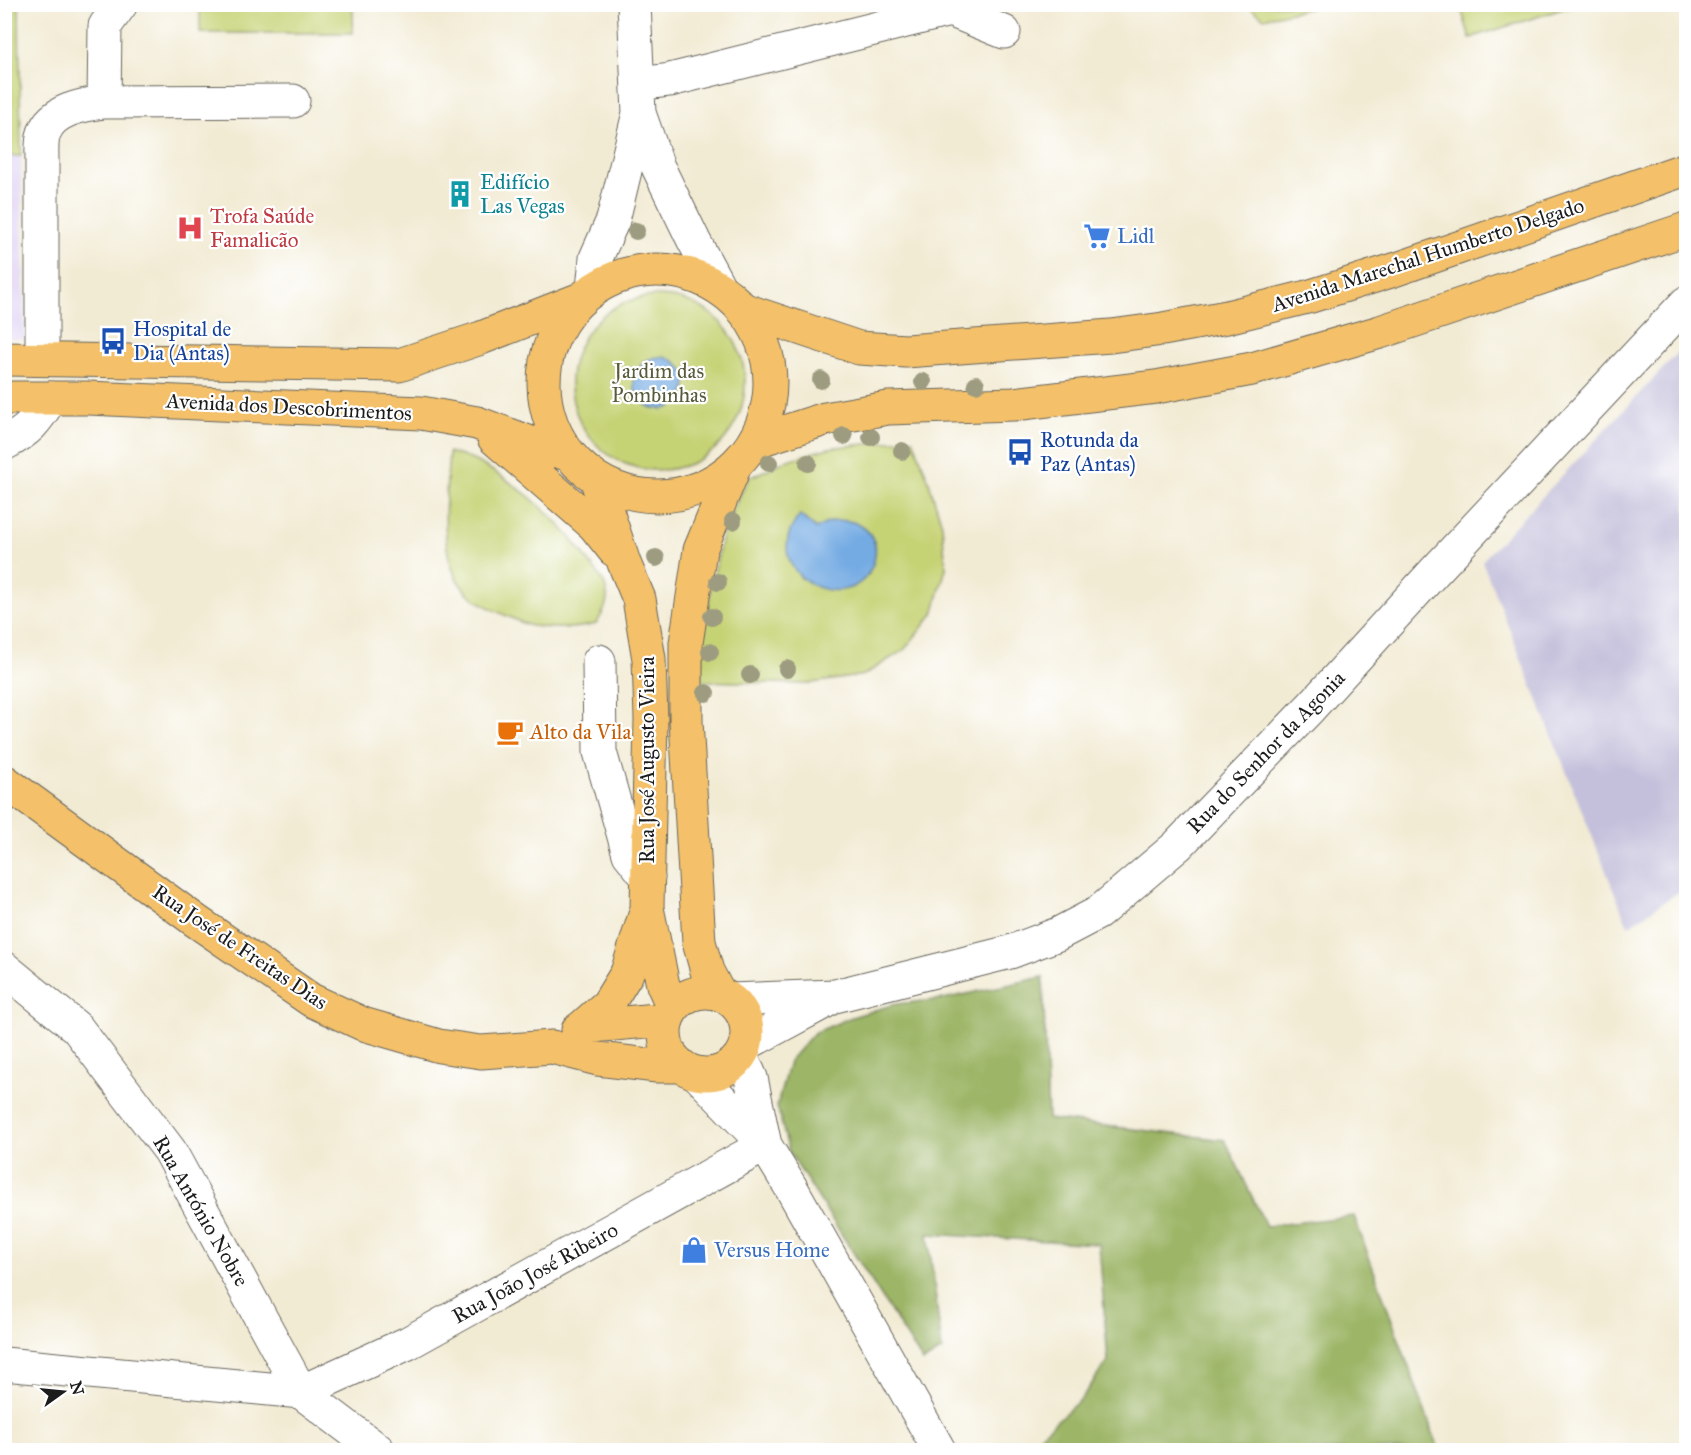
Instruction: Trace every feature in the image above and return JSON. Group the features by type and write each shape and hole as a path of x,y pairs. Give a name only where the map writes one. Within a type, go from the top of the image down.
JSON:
{"main road":[{"name":"Avenida Marechal Humberto Delgado","path":"586,295 623,274 656,269 689,274 731,299 859,348 906,351 1111,336 1227,317 1321,293 1686,169"},
{"path":"756,441 825,419 879,410 1014,404 1156,387 1252,369 1380,332 1686,229"},
{"name":"Avenida dos Descobrimentos","path":"4,359 399,365 481,338 586,295"},
{"path":"586,295 558,327 545,358 543,392 550,424 567,454 597,481 631,495 668,498 704,488 734,468 756,441 767,415 771,387 768,359 758,332 731,299"},
{"name":"Avenida dos Descobrimentos","path":"4,398 100,398 421,413 477,423 567,454"},
{"path":"477,423 594,525 624,563"},
{"name":"Rua José Augusto Vieira","path":"724,997 707,970 699,942 686,721 686,643 700,550 734,468"},
{"name":"Rua José Augusto Vieira","path":"597,481 624,563 639,599 649,659 651,719 648,893 663,985 670,1013"},
{"name":"Rua José de Freitas Dias","path":"4,781 196,921 310,1000 363,1024 439,1046 481,1052 552,1047 598,1059 689,1070"},
{"path":"552,1047 582,1027 608,1004 627,973 648,893"},
{"path":"706,992 724,997 738,1009 744,1020 747,1032 743,1049 733,1064 722,1071 710,1074 689,1070 672,1057 666,1045 664,1032 670,1013 682,999 694,994 706,992"},
{"path":"582,1027 670,1013"}],"street":[{"path":"104,102 105,26 121,4"},
{"path":"634,4 639,99 658,167 694,241 731,299"},
{"path":"586,295 596,258 613,220 639,99 670,80 950,10 1004,32"},
{"path":"42,359 42,161 44,133 58,115 82,105 104,102 293,101"},
{"name":"Rua do Senhor da Agonia","path":"724,997 835,996 1010,952 1058,934 1098,913 1186,838 1310,708 1686,303"},
{"path":"4,444 23,434 38,418 51,398"},
{"path":"599,661 600,752 629,854 648,893"},
{"name":"Rua António Nobre","path":"4,968 77,1028 170,1151 301,1392"},
{"path":"765,1145 743,1049 835,996"},
{"path":"689,1070 765,1145 939,1450"},
{"name":"Rua João José Ribeiro","path":"301,1392 408,1343 765,1145"},
{"path":"4,1364 301,1392 378,1450"}],"shaded area":[{"path":"21,156 25,339 5,339 4,157"},
{"path":"1686,344 1686,887 1628,926 1482,561"}],"green space":[{"path":"1460,4 1575,5 1470,38"},
{"path":"4,5 19,5 21,156 5,156"},
{"path":"200,5 353,5 353,33 200,33"},
{"path":"1247,5 1324,5 1264,18"},
{"name":"Jardim das Pombinhas","path":"658,296 675,297 691,302 707,310 720,321 731,334 739,350 744,366 744,400 739,416 731,432 720,445 707,456 691,464 675,469 658,470 641,469 625,464 609,456 596,445 585,432 577,416 572,400 571,383 572,366 577,350 585,334 596,321 609,310 625,302 641,297"},
{"path":"913,439 942,525 946,568 933,614 904,650 864,675 806,684 701,681 703,643 710,592 724,528 749,478 785,461 828,448","holes":["800,515 869,574 847,588 801,578 789,553 790,540"]},
{"path":"449,452 476,461 526,494 578,547 598,573 606,590 606,606 596,624 564,628 526,624 479,602 459,583 447,549 445,528"},
{"path":"1043,977 1048,1119 1225,1140 1266,1226 1354,1216 1439,1450 1024,1450 1081,1399 1108,1361 1099,1244 928,1234 942,1350 923,1362 789,1152 777,1106 789,1061 814,1033 852,1017 895,1004 944,999"}],"water":[{"path":"660,357 670,359 678,365 684,373 686,383 684,393 678,401 670,407 660,409 650,407 642,401 636,393 634,383 636,373 642,365 650,359"},
{"path":"800,515 816,529 827,523 839,521 850,522 868,532 874,541 875,552 873,564 862,581 846,589 828,590 810,583 796,572 788,555 788,536"}],"place":[{"name":"Edifício Las Vegas","path":"460,194"},
{"name":"Trofa Saúde Famalicão","path":"190,228"},
{"name":"Lidl","path":"1097,236"},
{"name":"Hospital de Dia (Antas)","path":"113,341"},
{"name":"Rotunda da Paz (Antas)","path":"1020,452"},
{"name":"Alto da Vila","path":"510,732"},
{"name":"Versus Home","path":"694,1250"}]}
